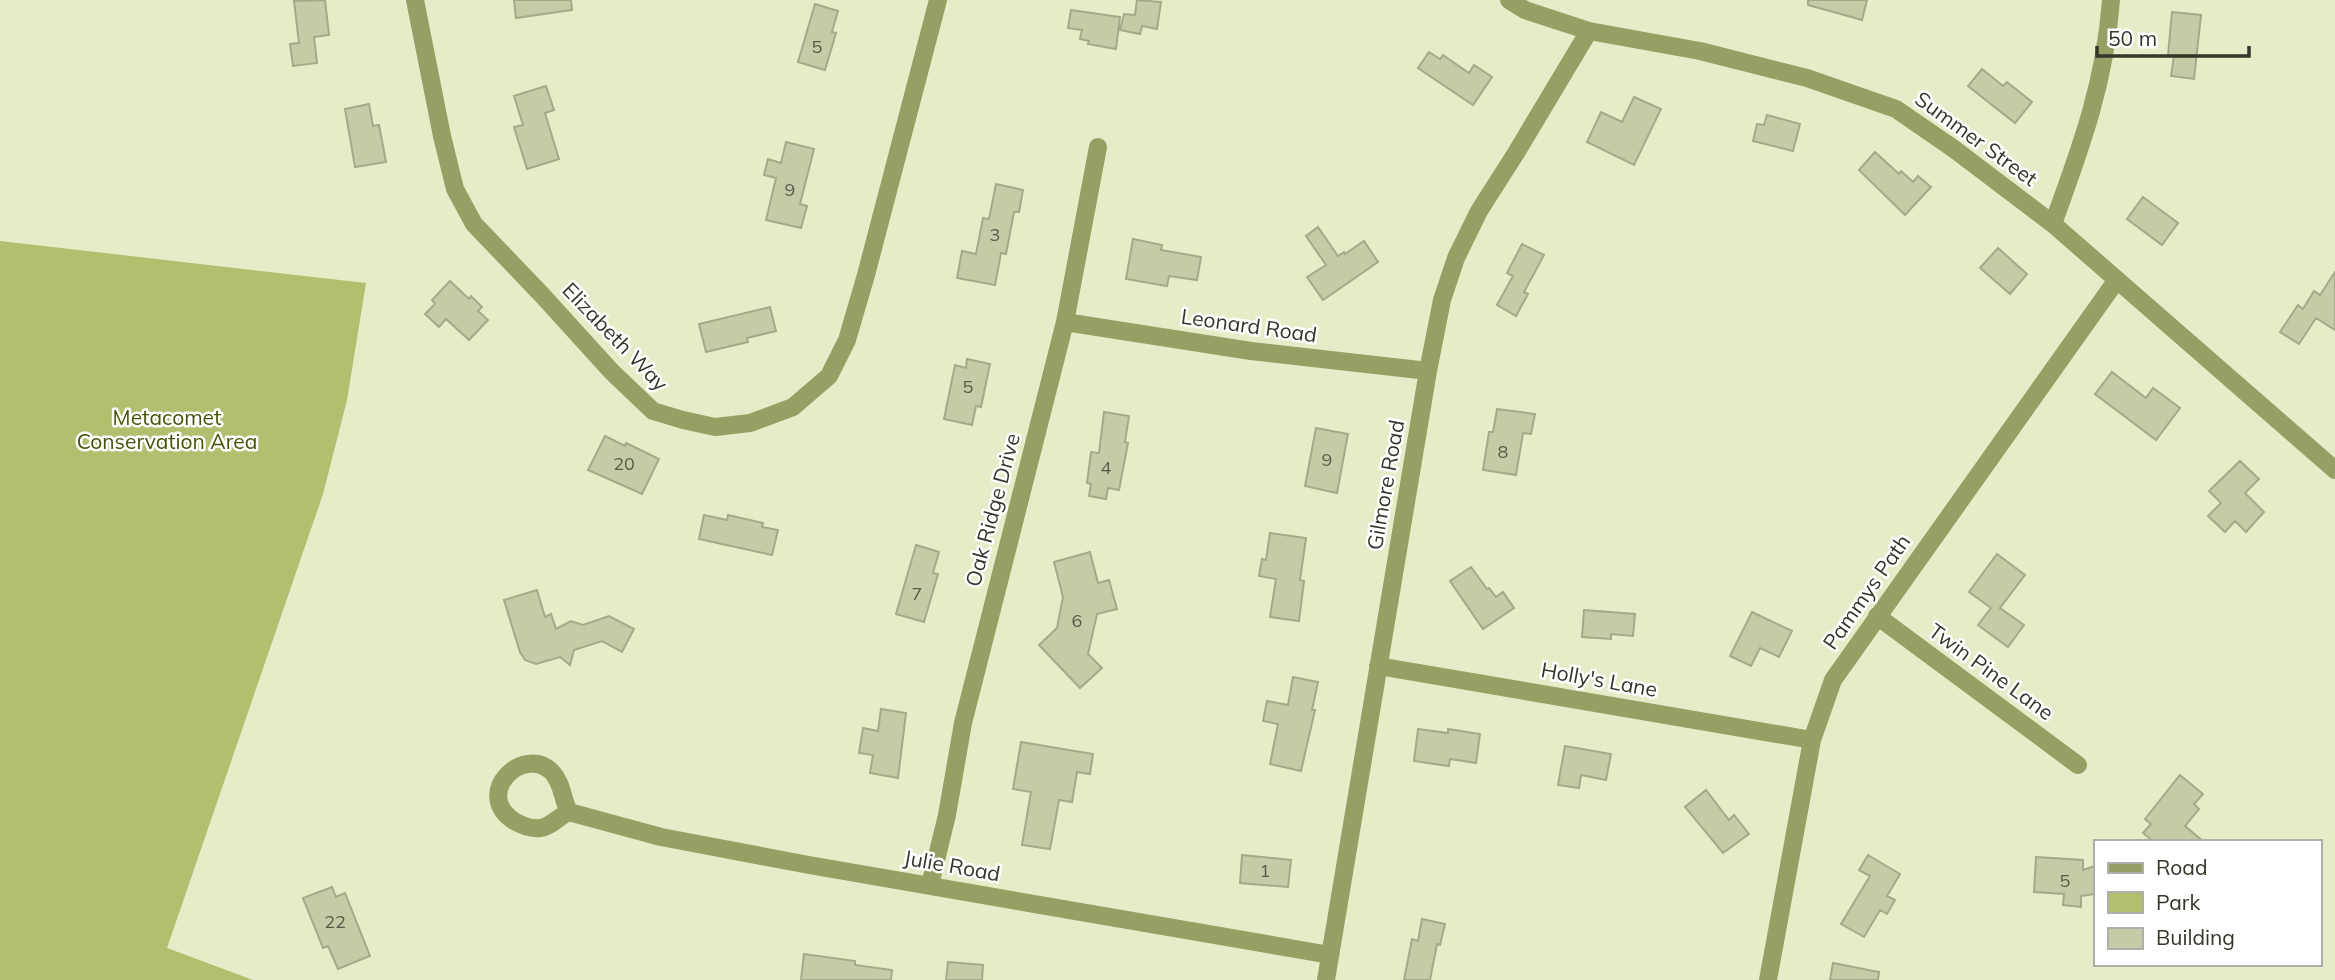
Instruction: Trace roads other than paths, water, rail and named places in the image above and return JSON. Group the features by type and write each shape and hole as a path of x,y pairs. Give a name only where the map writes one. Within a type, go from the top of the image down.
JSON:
{"street":[{"name":"Elizabeth Way","path":"415,0 455,189 474,224 612,372 653,411 683,421 715,427 750,424 793,407 829,376 847,340 866,275 938,0"},
{"name":"Summer Street","path":"1509,0 1525,10 1588,32 1700,51 1807,78 1896,109 2053,224 2335,470"},
{"path":"2053,224 2095,104 2108,37 2110,0"},
{"name":"Gilmore Road","path":"1326,980 1442,300 1456,258 1479,211 1517,153 1588,32"},
{"name":"Oak Ridge Drive","path":"930,885 947,815 963,723 1065,322 1098,147"},
{"name":"Pammys Path","path":"1768,980 1812,740 1833,680 2116,281"},
{"name":"Leonard Road","path":"1065,322 1251,351 1428,371"},
{"name":"Twin Pine Lane","path":"1877,616 2078,765"},
{"name":"Holly's Lane","path":"1378,666 1812,740"},
{"name":"Julie Road","path":"569,812 662,837 1330,955"}],"park label":[{"name":"Metacomet Conservation Area","path":"167,430"}]}
